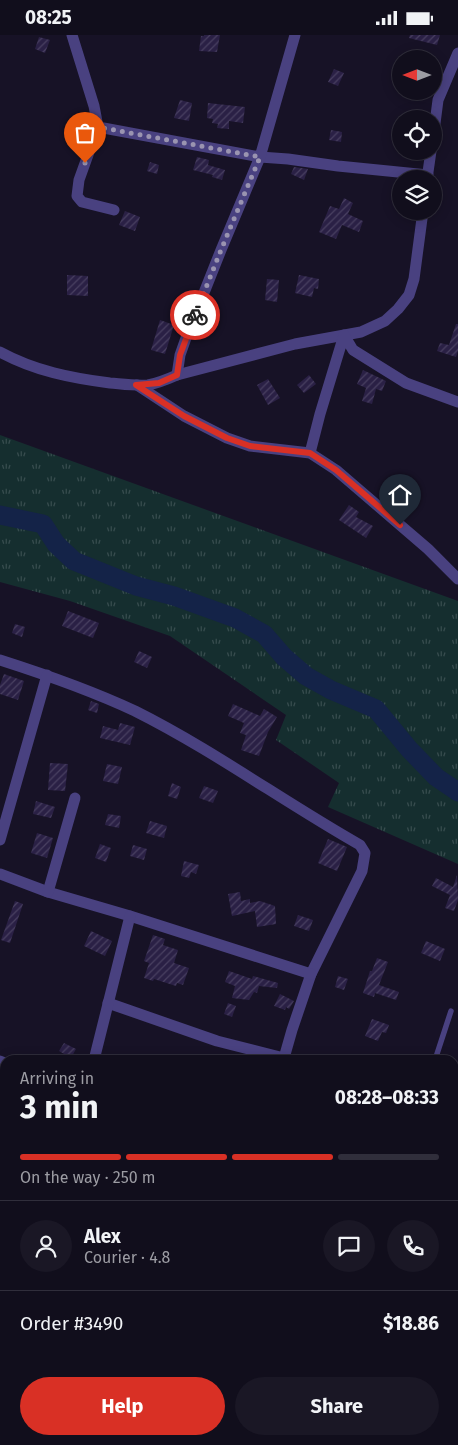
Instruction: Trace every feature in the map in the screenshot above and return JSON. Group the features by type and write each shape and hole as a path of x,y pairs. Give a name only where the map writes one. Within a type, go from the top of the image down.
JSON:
{"street":[{"path":"72,35 96,112 98,127 76,192 78,199 82,202 114,210"},
{"path":"177,375 180,355 186,338 260,157 294,35"},
{"path":"437,110 438,99 458,53"},
{"path":"98,127 260,157 392,173"},
{"path":"0,352 31,367 59,375 136,385 159,383 177,375 295,344 361,332 385,321 409,295 414,279 422,220"},
{"path":"344,335 353,350 406,383 458,401"},
{"path":"310,453 344,335"},
{"path":"136,385 184,416 227,438 250,446 310,453 336,470 428,549 458,579"},
{"path":"0,660 94,693 172,732 360,845 364,853 362,871 311,974 292,1030 287,1055"},
{"path":"0,840 47,675"},
{"path":"48,892 75,798"},
{"path":"0,873 48,892 130,915 311,974"},
{"path":"95,1055 130,915"},
{"path":"108,1003 217,1041 271,1055"}],"lane":[{"path":"438,1055 451,1011"}],"green space":[{"path":"0,435 458,601 458,864 328,807 339,783 276,740 286,715 170,636 70,601 0,582"}],"building":[{"path":"220,35 217,52 199,51 201,36"},
{"path":"410,35 440,35 437,45 409,38"},
{"path":"39,37 50,40 45,53 35,49"},
{"path":"334,69 344,73 338,86 328,82"},
{"path":"180,100 192,103 189,121 174,118"},
{"path":"208,103 245,107 243,123 229,121 229,129 217,128 218,124 212,123 213,119 207,118"},
{"path":"331,130 342,132 341,142 329,140"},
{"path":"197,157 209,160 208,165 225,170 222,180 212,177 213,175 193,170"},
{"path":"150,162 159,165 157,174 147,171"},
{"path":"294,167 308,169 304,180 291,174"},
{"path":"344,198 353,203 348,214 363,221 359,232 342,225 336,239 319,232 330,206 339,209"},
{"path":"125,211 140,217 135,231 119,225"},
{"path":"67,275 88,276 88,296 67,295"},
{"path":"299,275 319,279 318,289 314,288 312,297 295,293"},
{"path":"267,279 279,280 277,302 265,300"},
{"path":"160,320 174,325 165,354 151,350"},
{"path":"456,324 458,324 458,351 456,357 437,351 440,343 449,345"},
{"path":"363,370 386,381 382,391 376,389 372,404 362,401 366,388 357,384"},
{"path":"309,375 316,384 304,393 297,385"},
{"path":"268,379 280,398 268,405 257,385"},
{"path":"349,505 359,512 356,517 373,526 366,538 339,520"},
{"path":"68,611 99,623 93,638 62,626"},
{"path":"15,624 25,627 22,637 12,633"},
{"path":"139,651 152,657 147,668 134,662"},
{"path":"4,674 24,681 18,700 0,694 0,685"},
{"path":"91,701 99,704 97,713 88,710"},
{"path":"233,704 260,716 264,709 277,717 268,732 259,756 241,750 246,735 240,733 244,723 228,716"},
{"path":"120,723 135,727 130,745 100,738 103,726 118,730"},
{"path":"50,763 68,764 65,791 48,790"},
{"path":"107,764 122,767 118,784 103,781"},
{"path":"172,783 181,787 177,799 168,796"},
{"path":"204,786 218,791 213,803 199,798"},
{"path":"36,801 55,807 51,818 33,814"},
{"path":"108,814 121,816 119,828 105,825"},
{"path":"150,821 167,826 164,838 146,833"},
{"path":"37,833 53,838 47,858 31,853"},
{"path":"328,839 347,847 337,871 318,863"},
{"path":"100,844 111,848 106,862 95,858"},
{"path":"133,845 147,849 144,860 130,856"},
{"path":"184,861 199,865 196,874 191,872 189,878 181,876"},
{"path":"457,875 458,900 454,911 445,908 450,895 432,886 436,878 453,887"},
{"path":"240,892 241,901 250,899 250,903 260,901 275,906 276,924 257,927 255,911 232,916 228,894"},
{"path":"15,901 23,904 10,943 1,940"},
{"path":"298,915 313,920 309,931 294,926"},
{"path":"91,931 112,941 105,956 84,946"},
{"path":"153,935 165,939 163,945 178,950 174,963 189,968 183,985 177,983 176,986 144,978 149,963 144,961"},
{"path":"426,941 445,949 440,961 421,953"},
{"path":"377,958 388,962 379,985 399,992 396,1000 375,993 374,997 363,993 370,971 372,971"},
{"path":"229,971 252,979 253,976 278,983 277,988 259,986 257,993 254,992 249,1000 232,998 235,986 225,982"},
{"path":"338,976 348,979 344,990 335,987"},
{"path":"280,994 294,1001 289,1009 286,1007 285,1010 274,1006"},
{"path":"228,1003 236,1006 232,1017 224,1014"},
{"path":"372,1019 389,1025 386,1033 382,1032 378,1041 365,1036"},
{"path":"64,1043 76,1049 73,1055 66,1055 59,1051"}],"waterway":[{"path":"0,515 43,524 56,544 74,561 136,586 174,596 235,618 264,634 284,657 306,676 331,690 376,709 409,749 436,777 458,792"}],"way so far":[{"path":"85,163 98,127 260,157 195,315"}],"route":[{"path":"195,315 180,355 177,375 159,383 136,385 206,429 227,438 250,446 310,453 336,470 400,525"}]}
